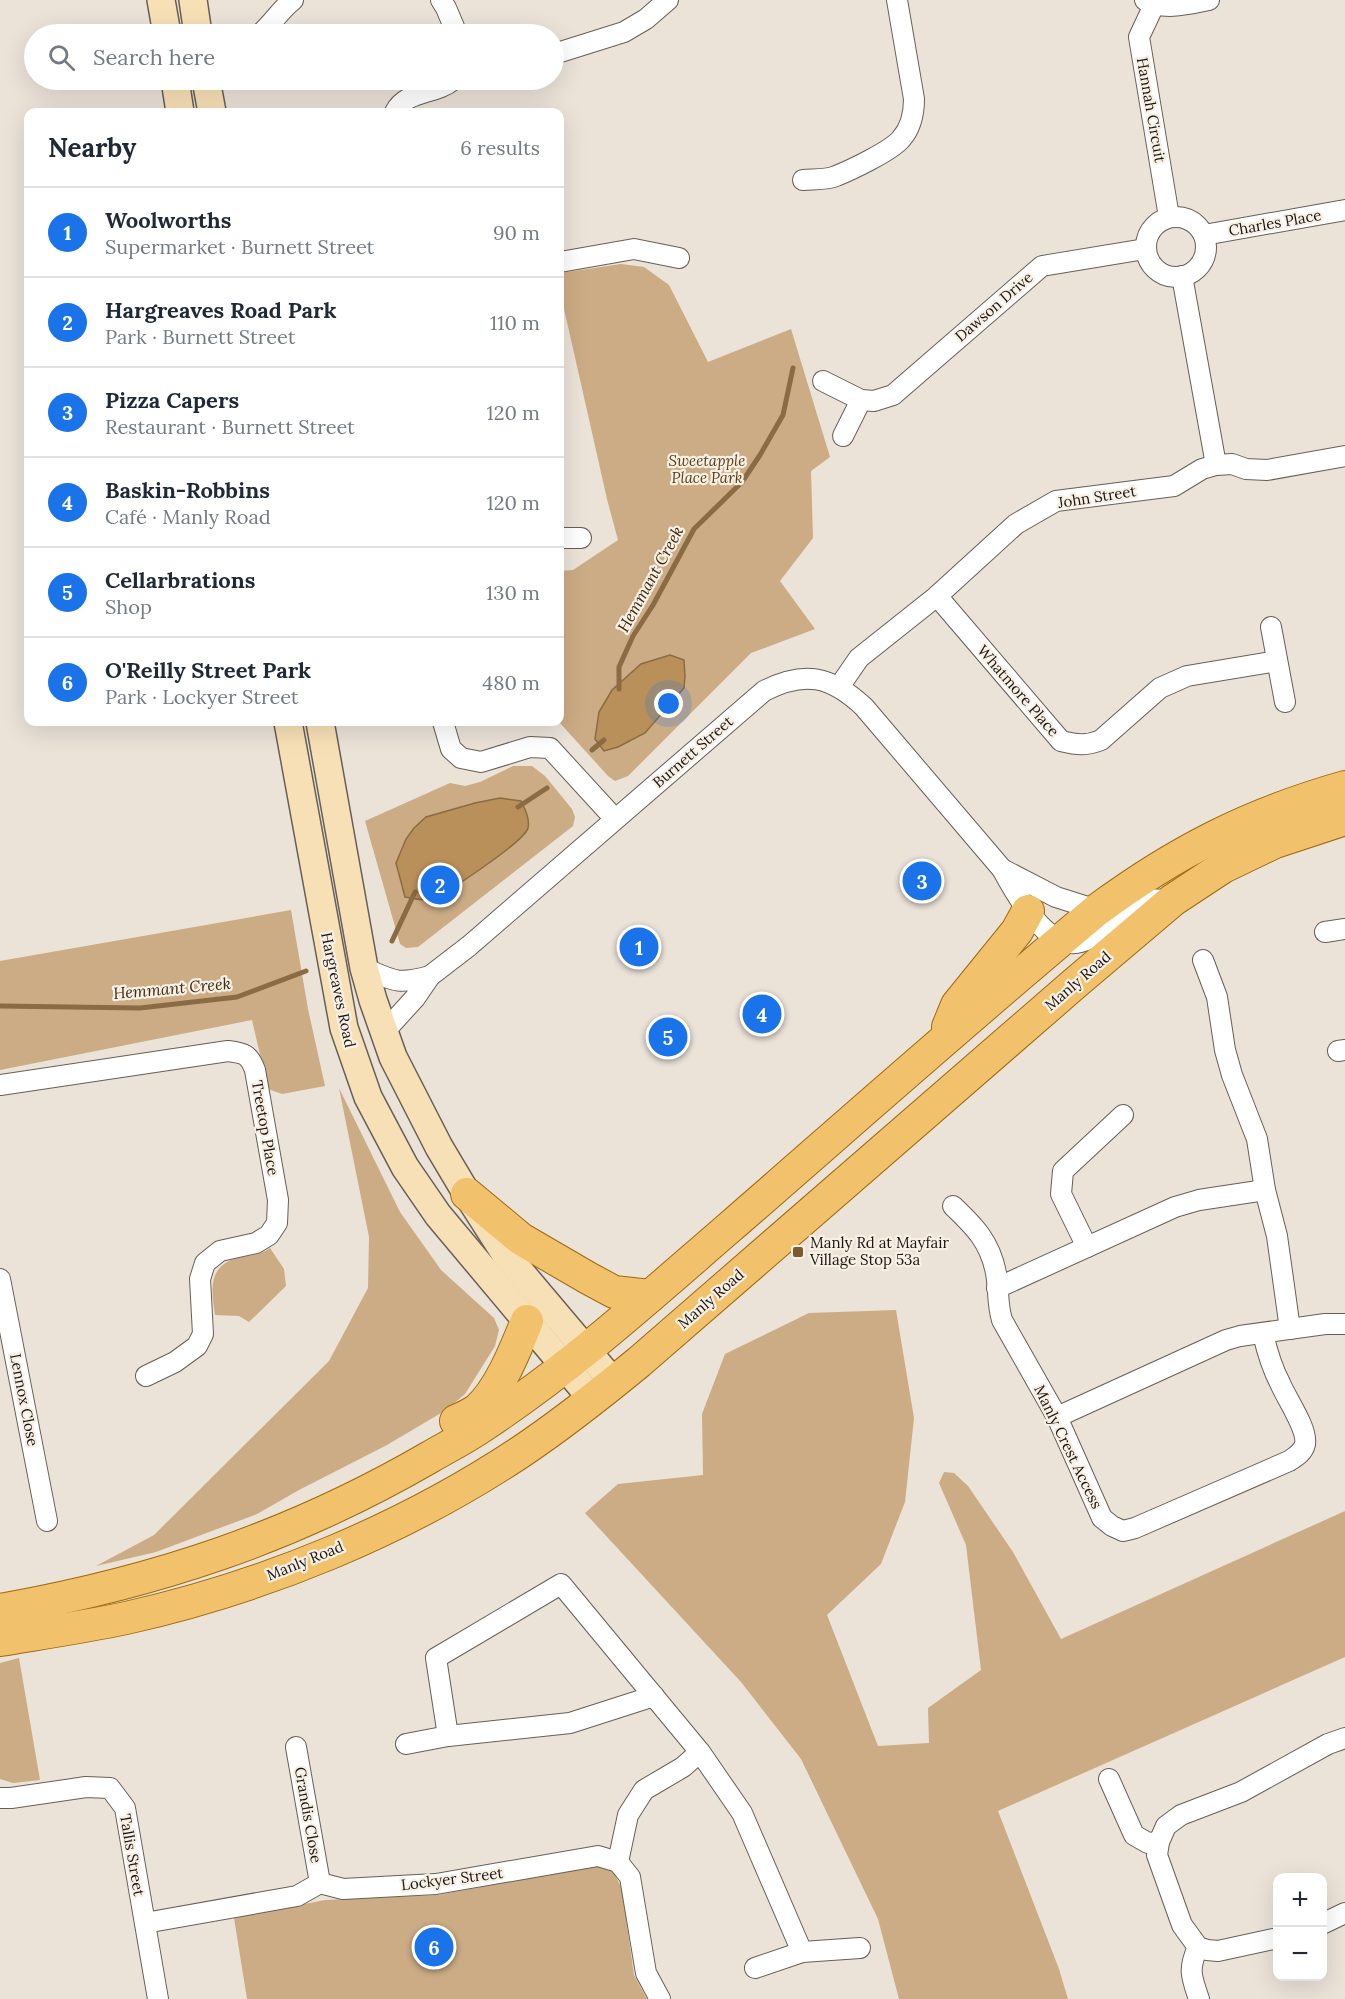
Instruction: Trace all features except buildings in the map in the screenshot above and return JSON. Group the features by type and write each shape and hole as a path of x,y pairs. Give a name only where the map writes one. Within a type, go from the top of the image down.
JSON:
{"main road":[{"path":"161,0 165,24"},
{"path":"193,0 197,24"},
{"path":"176,90 179,108"},
{"path":"208,90 211,108"},
{"name":"Hargreaves Road","path":"289,726 344,1028 368,1097 386,1134 438,1215 527,1321 576,1359"},
{"name":"Hargreaves Road","path":"321,726 364,968 384,1032 406,1084 440,1148 506,1255 576,1359 603,1391"},
{"path":"0,1610 94,1592 186,1566 255,1542 330,1510 399,1475 480,1428 576,1359 1097,910 1162,865 1199,844 1276,809 1345,787"},
{"name":"Manly Road","path":"0,1640 125,1618 253,1582 309,1561 382,1529 478,1478 519,1453 603,1391 1173,900 1223,867 1275,843 1345,819"},
{"path":"940,1044 957,1005 1017,931 1028,911"},
{"path":"467,1194 521,1239 605,1288 626,1295 650,1296"},
{"path":"330,1510 349,1483 477,1410 501,1377 527,1321"}],"street":[{"path":"441,0 453,24"},
{"path":"564,51 624,32 646,19 668,0"},
{"path":"803,180 834,177 893,147 903,138 914,113 914,99 897,0"},
{"name":"Hannah Circuit","path":"1169,217 1139,37 1150,3 1179,5 1209,0"},
{"path":"271,24 288,3"},
{"path":"397,108 408,98 434,90"},
{"name":"Charles Place","path":"1204,235 1345,210"},
{"path":"1169,217 1180,217 1192,221 1204,235 1206,246 1203,260 1197,268 1182,276 1171,277 1157,270 1150,263 1145,249 1146,239 1152,227 1169,217"},
{"path":"564,261 634,249 679,258"},
{"name":"Dawson Drive","path":"861,400 874,401 893,395 1041,266 1145,249"},
{"path":"1182,276 1216,465 1232,464 1246,469 1267,470 1345,456"},
{"path":"823,381 861,400 843,436"},
{"name":"John Street","path":"839,687 859,658 937,596 1016,524 1056,501 1174,486 1202,469 1216,465"},
{"path":"564,538 581,538"},
{"name":"Whatmore Place","path":"937,596 1061,741 1079,746 1101,740 1160,688 1187,676 1277,661"},
{"path":"1271,627 1285,702"},
{"name":"Burnett Street","path":"384,1032 415,998 430,976 469,946 764,691 781,682 800,678 819,679 839,687 864,707 1002,869 1015,895 1028,911 1060,941"},
{"path":"443,726 451,749 461,758 482,762 530,747 550,748 615,819"},
{"name":"Burnett Street","path":"1002,869 1056,897 1097,910"},
{"path":"1060,941 1079,943 1090,939 1144,900 1173,900"},
{"path":"1325,932 1345,929"},
{"path":"1203,960 1217,997 1225,1050 1232,1076 1257,1139 1265,1190 1277,1236 1290,1329"},
{"path":"364,968 398,982 409,982 430,976"},
{"name":"Treetop Place","path":"0,1085 228,1051 243,1053 251,1060 255,1070 278,1200 277,1223 269,1235 256,1243 220,1251 205,1263 200,1279 203,1334 197,1346 175,1362 146,1376"},
{"path":"1087,1247 1061,1194 1063,1172 1124,1115"},
{"path":"997,1288 1175,1207 1198,1200 1265,1190"},
{"name":"Manly Crest Access","path":"953,1206 979,1231 991,1253 996,1274 998,1307 1002,1320 1058,1417 1102,1518 1123,1531 1135,1528 1289,1461 1300,1453 1305,1444 1304,1431 1279,1382 1263,1334"},
{"name":"Lennox Close","path":"0,1279 47,1521"},
{"path":"1058,1417 1240,1335 1263,1334 1325,1324 1345,1324"},
{"path":"448,1736 436,1658 561,1584 700,1752 742,1813 802,1952"},
{"path":"406,1744 448,1736 570,1723 654,1696"},
{"path":"1273,1939 1218,1951 1198,1947 1182,1925 1157,1855 1158,1842 1166,1826 1181,1815 1241,1792 1328,1744 1345,1738"},
{"name":"Grandis Close","path":"296,1747 320,1883"},
{"path":"660,1999 646,1973 630,1877 618,1862 628,1815 644,1790 683,1767 700,1752"},
{"path":"1109,1779 1134,1834 1148,1843 1158,1842"},
{"name":"Tallis Street","path":"0,1798 86,1787 110,1788 125,1808 158,1999"},
{"name":"Lockyer Street","path":"320,1883 343,1889 436,1884 598,1856 618,1862"},
{"path":"145,1923 297,1896 320,1883"},
{"path":"1327,1922 1345,1913"},
{"path":"1198,1947 1191,1962 1190,1973 1199,1999"},
{"path":"755,1968 802,1952 860,1948"}],"green space":[{"name":"Sweetapple Place Park","path":"621,264 644,267 669,285 708,362 791,329 830,457 811,471 813,538 780,581 815,629 751,653 628,776 615,781 563,726 564,571 573,570 618,540 564,309 564,272"},
{"path":"513,766 532,766 545,776 572,809 575,817 573,826 418,947 406,948 400,944 365,821 450,783 465,786 480,782"},
{"path":"291,910 308,1009 325,1086 282,1094 268,1089 252,1020 0,1070 0,961"},
{"path":"339,1088 400,1212 441,1270 494,1318 499,1330 495,1346 465,1394 446,1410 387,1445 257,1514 156,1552 96,1566 154,1535 329,1361 368,1288 369,1237"},
{"path":"270,1248 284,1269 286,1286 249,1322 239,1316 215,1315 213,1288 216,1273 221,1266 228,1261"},
{"path":"896,1310 914,1418 905,1502 881,1564 827,1615 878,1746 929,1743 928,1708 981,1670 966,1545 939,1483 944,1472 954,1473 968,1486 1013,1552 1061,1639 1345,1511 1345,1657 998,1811 1059,1969 1068,1999 899,1999 878,1919 801,1759 741,1682 585,1513 618,1484 703,1475 702,1414 725,1354 809,1313"},
{"path":"19,1658 40,1780 13,1783 0,1779 0,1663"},
{"path":"596,1866 613,1871 622,1889 634,1975 647,1999 247,1999 234,1918 325,1900 438,1895"}],"shaded area":[{"path":"670,655 684,660 684,688 645,733 618,747 604,751 595,739 599,712 612,690 641,664"},
{"path":"500,798 521,801 528,821 528,828 524,834 486,865 436,897 425,900 405,897 396,863 406,839 414,828 426,817"}],"waterway":[{"name":"Hemmant Creek","path":"619,689 619,667 633,636 653,605 694,529 742,482 783,415 793,368"},
{"name":"Hemmant Creek","path":"592,750 604,740"},
{"name":"Hemmant Creek","path":"518,807 547,788"},
{"name":"Hemmant Creek","path":"392,941 415,892"},
{"name":"Hemmant Creek","path":"0,1006 140,1008 237,997 306,971"}],"place":[{"name":"Pizza Capers","path":"922,881"},
{"name":"Hargreaves Road Park","path":"440,885"},
{"name":"Woolworths","path":"639,947"},
{"name":"Baskin-Robbins","path":"762,1014"},
{"name":"Cellarbrations","path":"668,1037"},
{"name":"Manly Rd at Mayfair Village Stop 53a","path":"798,1252"},
{"name":"O'Reilly Street Park","path":"434,1947"}]}
